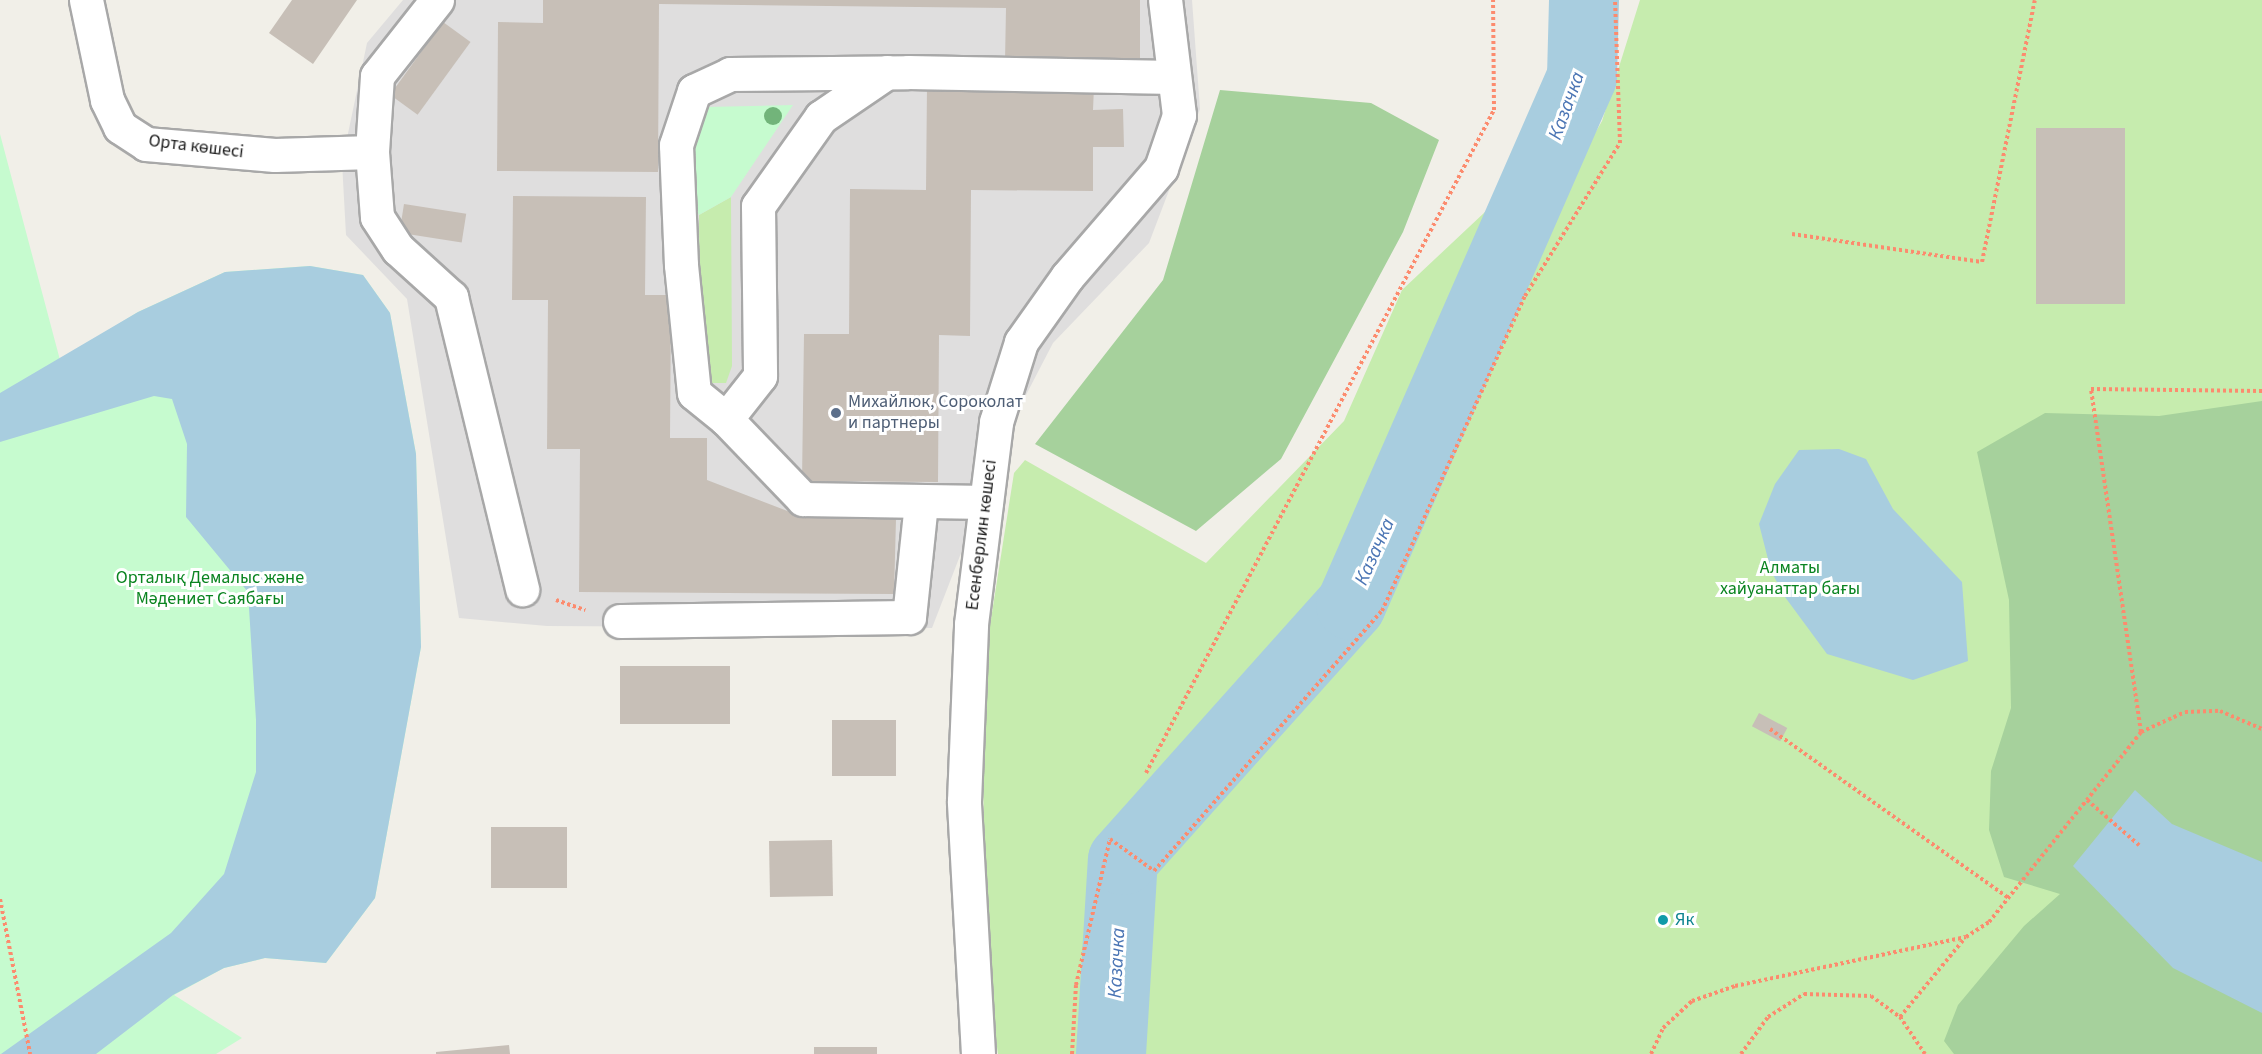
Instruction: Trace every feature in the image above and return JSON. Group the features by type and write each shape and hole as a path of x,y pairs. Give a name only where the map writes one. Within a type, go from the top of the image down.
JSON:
{"street":[{"name":"Орта көшесі","path":"86,0 107,100 120,127 146,144 275,155 372,152"},
{"path":"437,0 377,76 372,152 377,217 398,249 451,297 522,589"},
{"path":"986,502 803,499 726,419 694,393 683,288 676,145 694,91 730,74 887,72 1167,77 1151,0"},
{"name":"Есенберлин көшесі","path":"978,1054 964,801 972,624 996,422 1021,342 1067,277 1161,168 1179,115 1167,77 1165,0"},
{"path":"726,419 760,376 758,206 820,117 887,72"},
{"path":"620,621 909,617 921,502"}],"path":[{"path":"1146,773 1494,110 1493,0"},
{"path":"1072,1054 1076,985 1110,839 1154,871 1382,611 1526,296 1620,143 1615,0"},
{"path":"1792,234 1982,262 2035,0"},
{"path":"2141,732 2091,389 2262,391"},
{"path":"522,589 620,621"},
{"path":"1900,1017 1966,938 1989,922 2141,732 2186,712 2220,711 2262,729"},
{"path":"1770,729 2009,898"},
{"path":"2087,800 2139,845"},
{"path":"0,899 22,1025 30,1054"},
{"path":"1651,1054 1663,1028 1702,998 1966,938"},
{"path":"1741,1054 1768,1017 1804,994 1871,996 1900,1017 1925,1054"}],"shaded area":[{"path":"403,0 1192,0 1200,109 1149,243 1053,343 1011,424 932,628 547,626 459,618 407,299 346,235 342,162 367,43"}],"green space":[{"name":"Алматы хайуанаттар бағы","path":"1640,0 2262,0 2262,1054 998,1054 988,983 983,781 988,638 1014,473 1025,460 1206,563 1344,421 1402,290 1536,164 1583,154 1602,121"},
{"path":"1220,90 1371,103 1439,140 1403,232 1281,459 1196,531 1035,444 1163,280"},
{"path":"793,105 731,197 699,215 689,198 688,143 706,107"},
{"name":"Орталық Демалыс және Мәдениет Саябағы","path":"0,134 60,360 138,312 225,272 310,266 363,275 390,313 416,454 421,647 375,898 326,963 265,958 224,968 174,995 242,1038 216,1054 0,1054"},
{"path":"731,197 732,366 726,383 712,383 700,349 699,215"},
{"path":"2262,401 2262,1054 1954,1054 1944,1041 1958,1005 2024,926 2060,894 2004,877 1989,830 1991,771 2011,708 2009,600 1977,452 2045,413 2159,416"}],"water":[{"path":"310,266 363,275 390,313 416,454 421,647 375,898 326,963 265,958 224,968 173,995 96,1054 1,1054 171,933 224,874 256,772 256,720 248,592 186,517 187,444 172,399 154,396 0,442 0,393 138,312 225,272"},
{"path":"1839,449 1866,459 1893,509 1962,582 1968,661 1913,680 1827,654 1785,597 1771,571 1759,524 1775,484 1799,450"},
{"path":"2135,790 2172,824 2262,862 2262,1013 2173,968 2073,866"}],"building":[{"path":"292,0 357,0 313,64 269,33"},
{"path":"543,0 1140,0 1140,62 1005,61 1006,8 659,4 658,172 497,171 498,22 543,23"},
{"path":"443,22 471,42 418,115 390,95"},
{"path":"927,86 1094,87 1093,110 1123,109 1124,147 1093,147 1093,191 971,190 970,336 939,335 938,482 802,481 804,334 849,334 850,189 926,190"},
{"path":"2036,128 2125,128 2125,304 2036,304"},
{"path":"513,196 646,197 645,295 671,295 670,438 707,438 707,480 803,517 896,519 894,594 579,592 580,449 547,449 548,300 512,300"},
{"path":"404,204 466,214 462,242 399,233"},
{"path":"620,666 730,666 730,724 620,724"},
{"path":"1759,713 1787,728 1780,741 1752,726"},
{"path":"832,720 896,720 896,776 832,776"},
{"path":"491,827 567,827 567,888 491,888"},
{"path":"832,840 833,896 770,897 769,841"},
{"path":"509,1045 510,1054 436,1054 436,1052"},
{"path":"814,1047 877,1047 877,1054 814,1054"}],"waterway":[{"name":"Казачка","path":"1111,1054 1123,860 1351,605 1582,77 1584,0"}],"place":[{"name":"Михайлюк, Сороколат и партнеры","path":"836,413"},
{"name":"Як","path":"1663,920"}]}
